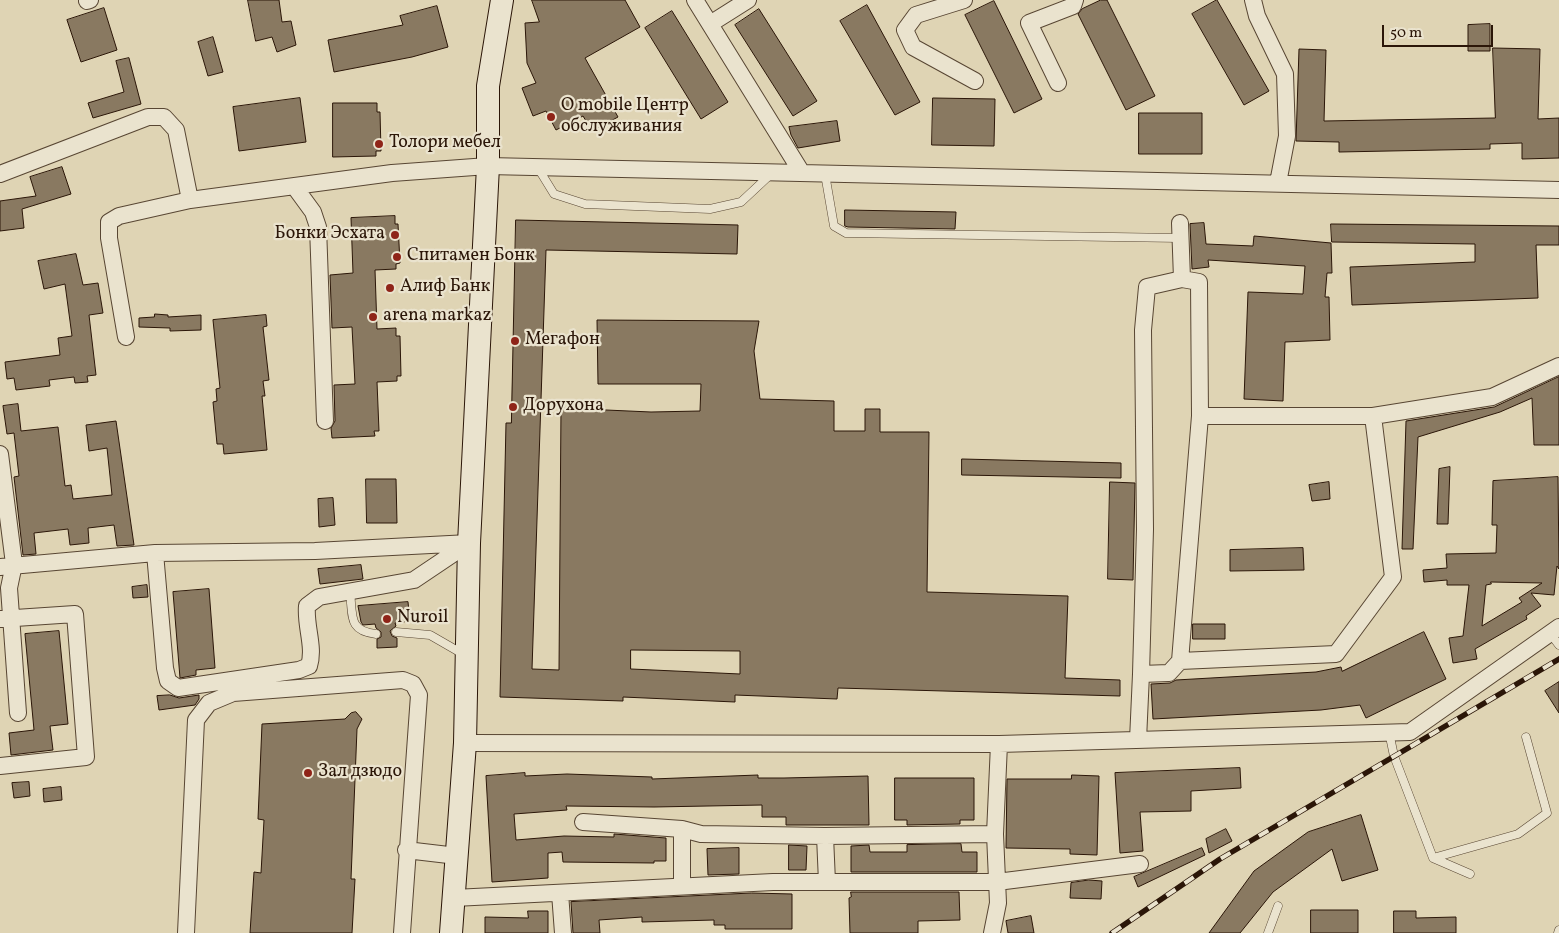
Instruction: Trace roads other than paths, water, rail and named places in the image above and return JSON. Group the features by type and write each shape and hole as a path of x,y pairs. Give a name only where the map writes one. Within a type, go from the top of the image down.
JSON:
{"main road":[{"path":"451,933 465,743 469,544 488,166 488,86 502,0"}],"street":[{"path":"696,0 802,173"},
{"path":"710,24 748,0"},
{"path":"964,0 916,15 905,30 913,47 975,81"},
{"path":"1058,83 1029,23 1073,6 1075,0"},
{"path":"1253,0 1257,16 1285,74 1287,136 1278,184"},
{"path":"0,174 148,117 164,116 176,130 190,200"},
{"path":"126,337 109,238 109,222 119,216 190,200 392,173 488,166 1559,190"},
{"path":"294,186 313,212 318,228 325,421"},
{"path":"1180,230 1182,279"},
{"path":"1138,740 1145,529 1143,330 1148,287 1182,279 1199,282 1200,416 1180,661 1169,673 1141,674"},
{"path":"1200,416 1372,416 1492,397 1559,366"},
{"path":"1180,661 1336,654 1393,577 1372,416"},
{"path":"0,454 9,588 6,619 18,713"},
{"path":"7,566 155,553 315,551 469,544"},
{"path":"155,553 165,668 168,681 178,688 298,670 309,666 312,656 306,621 307,606 319,597 414,580 469,544"},
{"path":"0,766 86,757 75,614 6,619"},
{"path":"465,743 999,744 1410,732 1556,635"},
{"path":"186,933 196,720 209,703 233,693 403,680 413,684 419,695 406,850 402,933"},
{"path":"992,933 998,903 995,834 999,744"},
{"path":"583,822 682,829 701,834 825,836 995,834"},
{"path":"682,829 682,886"},
{"path":"825,836 827,882"},
{"path":"406,850 457,856"},
{"path":"454,898 682,886 827,882 997,882 1140,864"},
{"path":"560,893 563,933"}],"lane":[{"path":"538,167 554,194 585,204 710,209 741,202 772,172"},
{"path":"825,174 834,226 846,233 1180,230"},
{"path":"350,592 354,625 361,632 376,634"},
{"path":"396,632 430,635 466,657"},
{"path":"1389,732 1394,756 1433,858 1470,874"},
{"path":"1433,858 1518,834 1547,812 1526,737"},
{"path":"1268,933 1278,906"}],"railway":[{"path":"1112,933 1220,859 1559,659"}],"place":[{"name":"O mobile Центр обслуживания","path":"551,117"},
{"name":"Толори мебел","path":"379,144"},
{"name":"Бонки Эсхата","path":"395,235"},
{"name":"Спитамен Бонк","path":"397,257"},
{"name":"Алиф Банк","path":"390,288"},
{"name":"arena markaz","path":"373,317"},
{"name":"Мегафон","path":"515,341"},
{"name":"Дорухона","path":"513,407"},
{"name":"Nuroil","path":"387,619"},
{"name":"Зал дзюдо","path":"308,773"}]}
